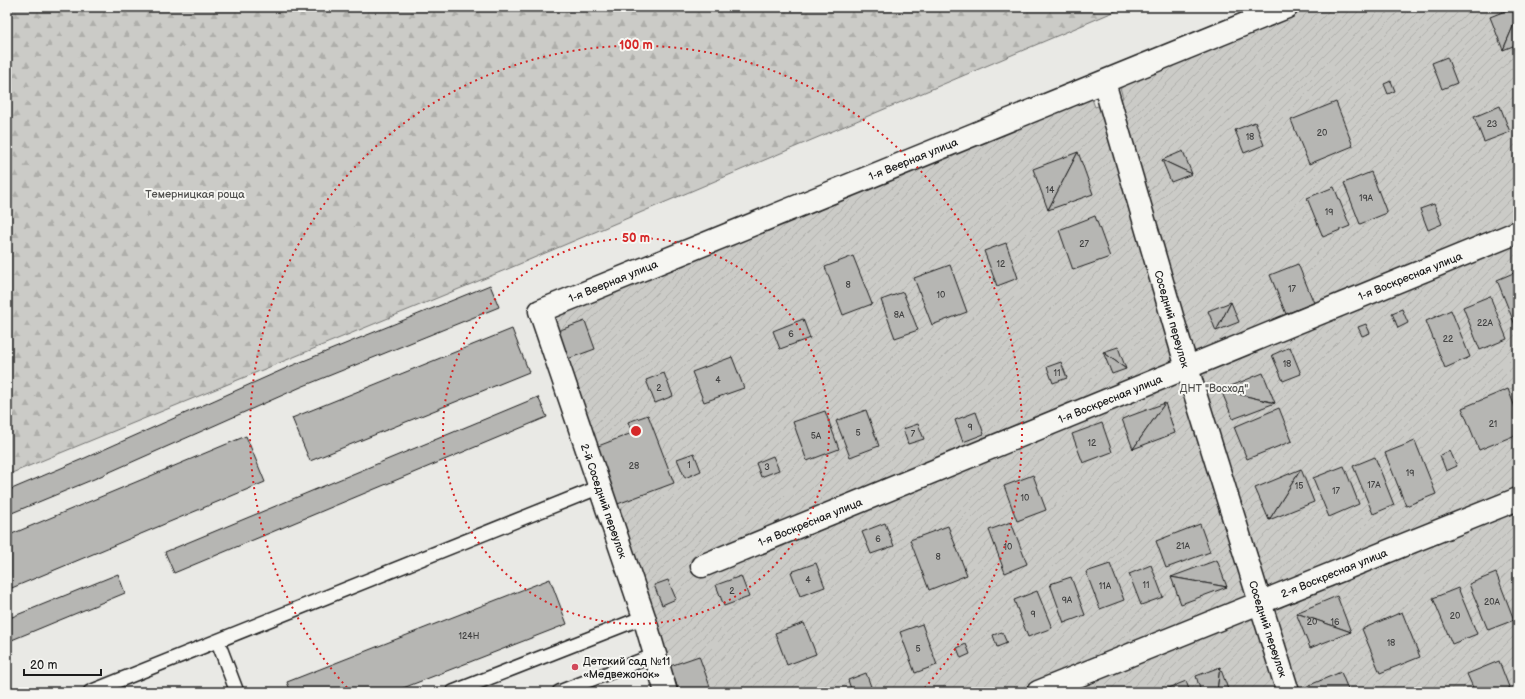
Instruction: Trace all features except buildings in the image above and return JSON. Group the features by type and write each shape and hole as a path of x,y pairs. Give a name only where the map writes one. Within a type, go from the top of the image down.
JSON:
{"street":[{"name":"1-я Веерная улица","path":"540,311 1287,7"},
{"name":"Соседний переулок","path":"1104,82 1186,368 1288,692"},
{"name":"1-я Воскресная улица","path":"702,566 1518,232"},
{"name":"2-й Соседний переулок","path":"540,311 644,617 666,692"},
{"name":"2-я Воскресная улица","path":"1038,692 1518,499"}],"lane":[{"path":"90,692 600,488"},
{"path":"453,692 644,617"},
{"path":"218,642 237,692"},
{"path":"567,691 655,655"}],"green space":[{"name":"Темерницкая роща","path":"7,7 1125,7 510,268 7,475"},
{"name":"ДНТ \"Восход\"","path":"1276,7 1518,7 1518,692 665,692 545,314 1086,83 1095,107 1123,98 1116,73"}],"place":[{"name":"Детский сад №11 «Медвежонок»","path":"575,667"}]}
